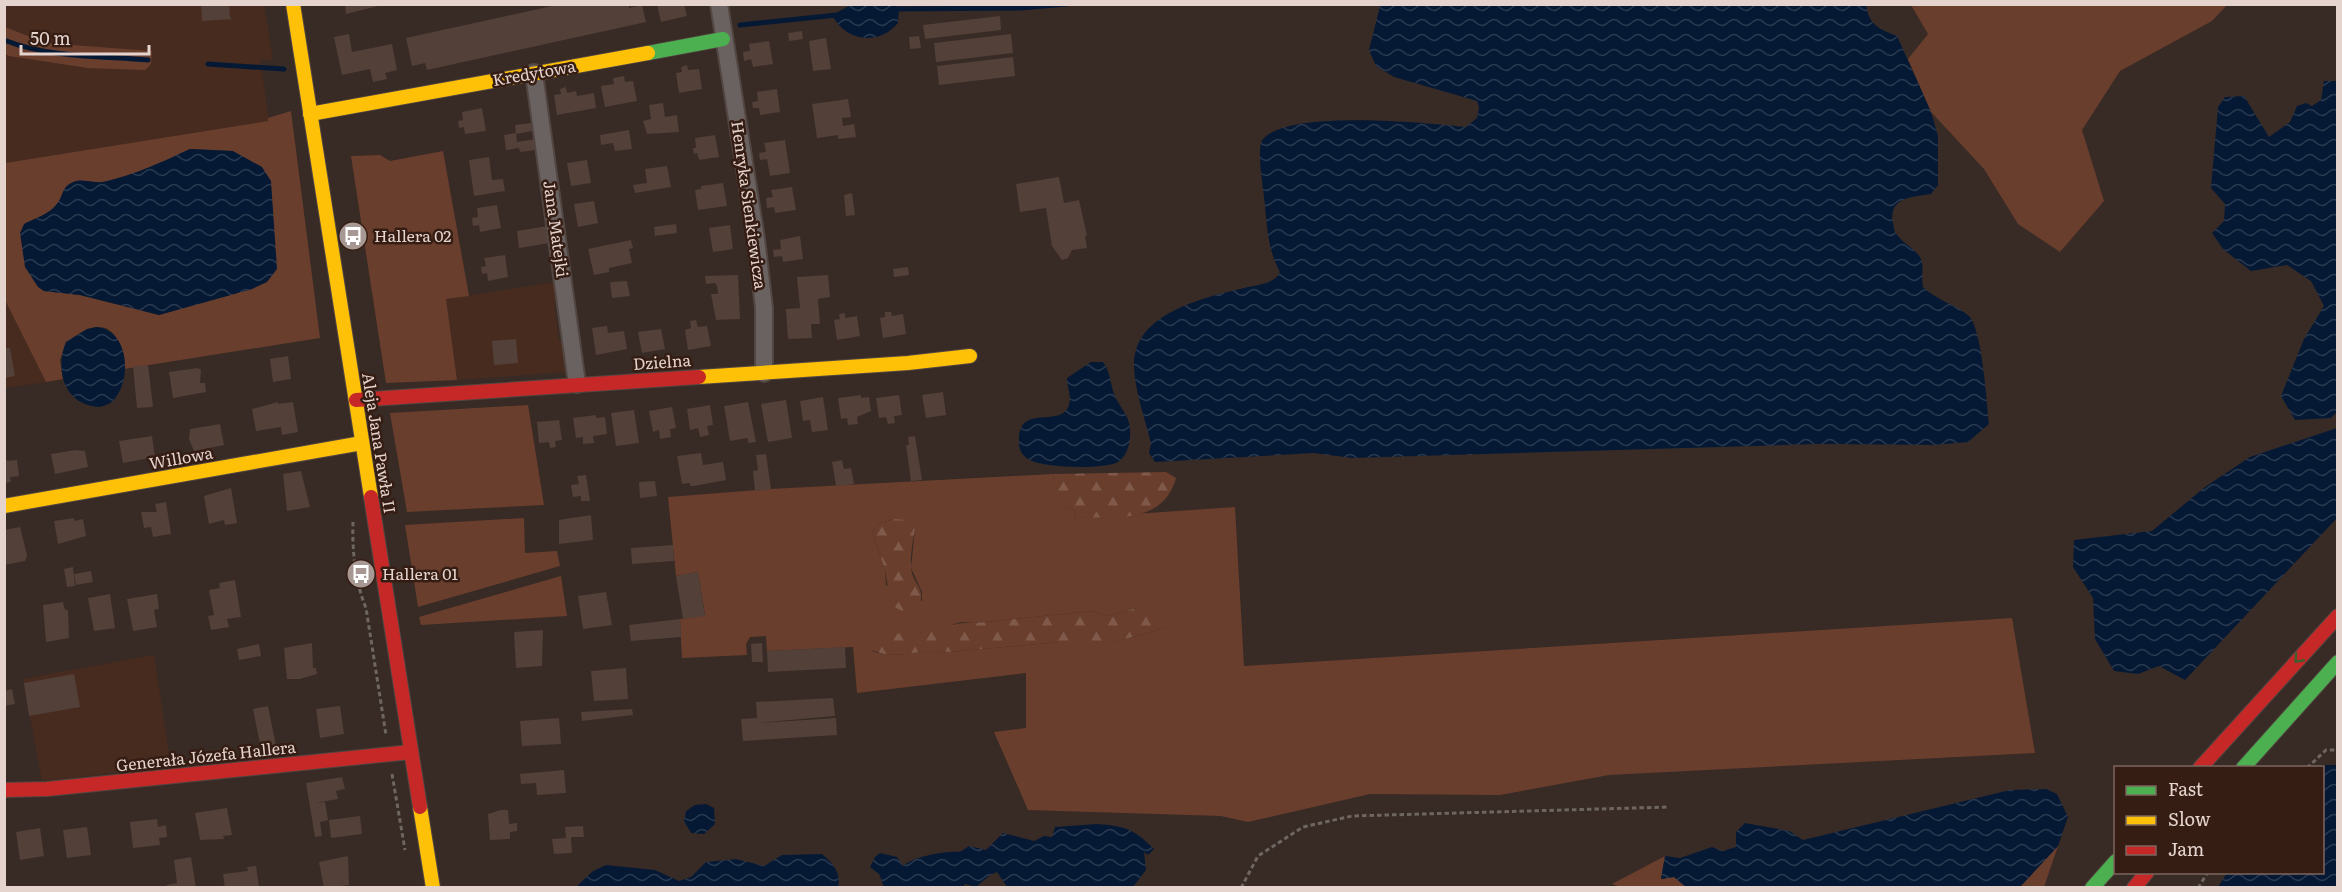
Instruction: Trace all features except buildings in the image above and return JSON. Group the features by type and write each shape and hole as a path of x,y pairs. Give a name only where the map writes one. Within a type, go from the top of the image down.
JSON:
{"street":[{"name":"Aleja Jana Pawła II","path":"293,4 433,888"},
{"path":"719,4 723,39"},
{"name":"Kredytowa","path":"310,114 723,39"},
{"name":"Henryka Sienkiewicza","path":"723,39 756,239 764,308 764,373"},
{"name":"Jana Matejki","path":"534,73 577,384"},
{"name":"Dzielna","path":"356,400 764,373 970,356"},
{"name":"Willowa","path":"4,506 362,443"},
{"path":"2202,766 2337,616"},
{"path":"2244,766 2337,662"},
{"name":"Generała Józefa Hallera","path":"4,790 47,789 411,752"},
{"path":"2092,888 2114,862"},
{"path":"2134,888 2146,874"}],"path":[{"path":"353,519 352,538 361,595 366,608 387,745"},
{"path":"2309,766 2326,750 2337,750"},
{"path":"1240,888 1258,856 1303,827 1352,816 1669,807"},
{"path":"2198,888 2207,874"}],"shaded area":[{"path":"5,5 264,5 273,60 260,59 269,121 5,163 5,54 9,56 151,51 46,43 5,27"},
{"path":"556,282 559,296 554,303 559,340 564,343 567,372 457,380 446,299"},
{"path":"5,300 46,382 5,388"},
{"path":"154,655 171,767 42,781 23,679"}],"green space":[{"path":"1911,5 2227,5 2212,21 2120,71 2082,130 2104,201 2060,252 2018,224 1984,169 1931,112 1908,59 1928,34"},
{"path":"5,27 46,43 152,51 151,64 145,70 88,68 9,56 5,54"},
{"path":"291,111 320,338 124,369 118,342 107,329 100,327 90,329 66,342 60,360 63,379 46,382 5,300 5,163 268,121 268,118","holes":["190,149 233,151 252,289 159,315 80,295 44,291 33,279 32,220 46,214 88,181 101,182 140,173"]},
{"path":"443,151 469,296 446,299 457,380 386,383 351,156 380,155 390,161"},
{"path":"528,405 544,505 407,512 390,413"},
{"path":"1166,472 1176,478 1170,493 1160,504 1136,515 1106,518 1076,518 1074,510 1059,501 1053,474"},
{"path":"1053,474 1060,501 1074,510 1076,518 1235,507 1244,666 2012,618 2035,753 1609,775 1500,795 1370,794 1248,822 1221,816 1028,810 994,732 1026,728 1026,673 857,693 853,647 767,651 766,636 750,637 746,644 747,655 682,658 680,619 705,615 698,572 676,576 668,497 771,489","holes":["894,519 915,529 911,568 922,592 922,601 886,585 885,570 872,532 880,523","1137,608 1165,628 1114,642 1060,642 891,655 872,651 879,638 932,631 961,622 975,623 1093,611 1107,616"]},
{"path":"524,518 525,553 557,551 560,566 418,607 405,525"},
{"path":"894,519 906,520 915,529 911,567 921,596 917,610 907,614 891,605 885,570 872,532 880,523"},
{"path":"561,576 567,616 421,625 419,617"},
{"path":"1137,608 1149,610 1165,628 1114,642 1060,642 896,655 876,652 866,647 880,637 926,632 959,624 1093,611 1107,616"},
{"path":"2058,846 2044,887 2020,887"},
{"path":"1665,856 1661,879 1674,877 1687,887 1620,887 1612,884"}],"water":[{"path":"895,4 899,8 898,23 882,35 872,38 863,38 846,31 832,15 851,5"},
{"path":"1866,5 1872,22 1897,36 1931,112 1938,136 1938,185 1931,194 1909,198 1898,203 1892,214 1894,230 1921,259 1923,287 1964,312 1974,324 1983,367 1989,424 1968,442 1935,445 1818,444 1352,458 1314,453 1155,462 1149,453 1151,443 1138,396 1134,367 1137,348 1145,333 1158,320 1175,310 1213,296 1266,283 1280,272 1272,254 1267,226 1260,158 1263,139 1278,130 1300,124 1328,121 1391,121 1466,127 1477,118 1479,108 1477,101 1394,77 1376,66 1369,50 1380,6"},
{"path":"2324,81 2338,81 2337,412 2331,418 2295,420 2281,396 2304,339 2324,306 2311,281 2287,265 2251,271 2223,249 2212,233 2224,221 2225,204 2211,188 2218,107 2225,97 2244,96 2269,137 2290,122 2297,106 2306,103 2312,106 2321,100"},
{"path":"190,149 233,151 262,167 271,181 277,269 267,282 252,289 159,315 80,295 44,291 38,287 25,267 20,233 24,224 53,208 65,188 75,181 99,182 114,179 148,168"},
{"path":"96,327 107,330 115,336 121,346 125,369 119,392 112,402 100,407 88,405 71,394 65,385 61,364 66,342 87,329"},
{"path":"1091,362 1103,362 1106,366 1115,396 1128,420 1130,438 1124,456 1118,462 1110,465 1087,467 1059,466 1028,459 1020,448 1021,428 1033,419 1065,412 1070,402 1067,378"},
{"path":"2337,428 2337,518 2185,680 2159,666 2138,674 2114,671 2095,639 2093,598 2073,567 2074,540 2152,531 2205,487 2250,457"},
{"path":"2337,765 2337,887 2218,887 2226,874 2324,874 2324,766 2320,766"},
{"path":"2046,789 2057,794 2068,817 2058,846 2020,887 1687,888 1674,877 1661,879 1665,856 1680,858 1712,847 1723,851 1736,847 1736,832 1745,823 1789,831 1803,840 2010,790"},
{"path":"706,804 714,808 715,824 704,834 691,833 684,821 686,811 695,805"},
{"path":"1097,824 1128,830 1141,837 1154,849 1148,855 1144,852 1146,870 1133,887 1007,887 997,872 976,887 965,884 963,888 884,887 879,874 870,867 880,853 897,857 903,866 915,859 946,852 960,852 969,846 986,850 1003,833 1034,841 1044,836 1052,837 1055,827"},
{"path":"822,854 839,877 838,887 576,887 593,871 606,865 655,870 679,881 691,877 706,862 736,859 764,866 782,855"}],"waterway":[{"path":"894,9 1020,8 1067,4"},
{"path":"740,25 837,15"},
{"path":"4,40 57,53 148,60"},
{"path":"208,64 284,69"}],"traffic: fast":[{"path":"648,53 723,39"},
{"path":"2245,766 2338,662"},
{"path":"2092,888 2114,863"}],"traffic: slow":[{"path":"293,4 371,497"},
{"path":"310,114 648,53"},
{"path":"699,377 908,363 970,356"},
{"path":"4,506 362,443"},
{"path":"420,807 433,888"}],"traffic: jam":[{"path":"356,400 699,377"},
{"path":"371,497 420,807"},
{"path":"2202,766 2338,616"},
{"path":"4,790 47,789 411,752"},
{"path":"2134,888 2145,874"}],"place":[{"name":"Hallera 02","path":"353,236"},
{"name":"Hallera 01","path":"361,574"}]}
